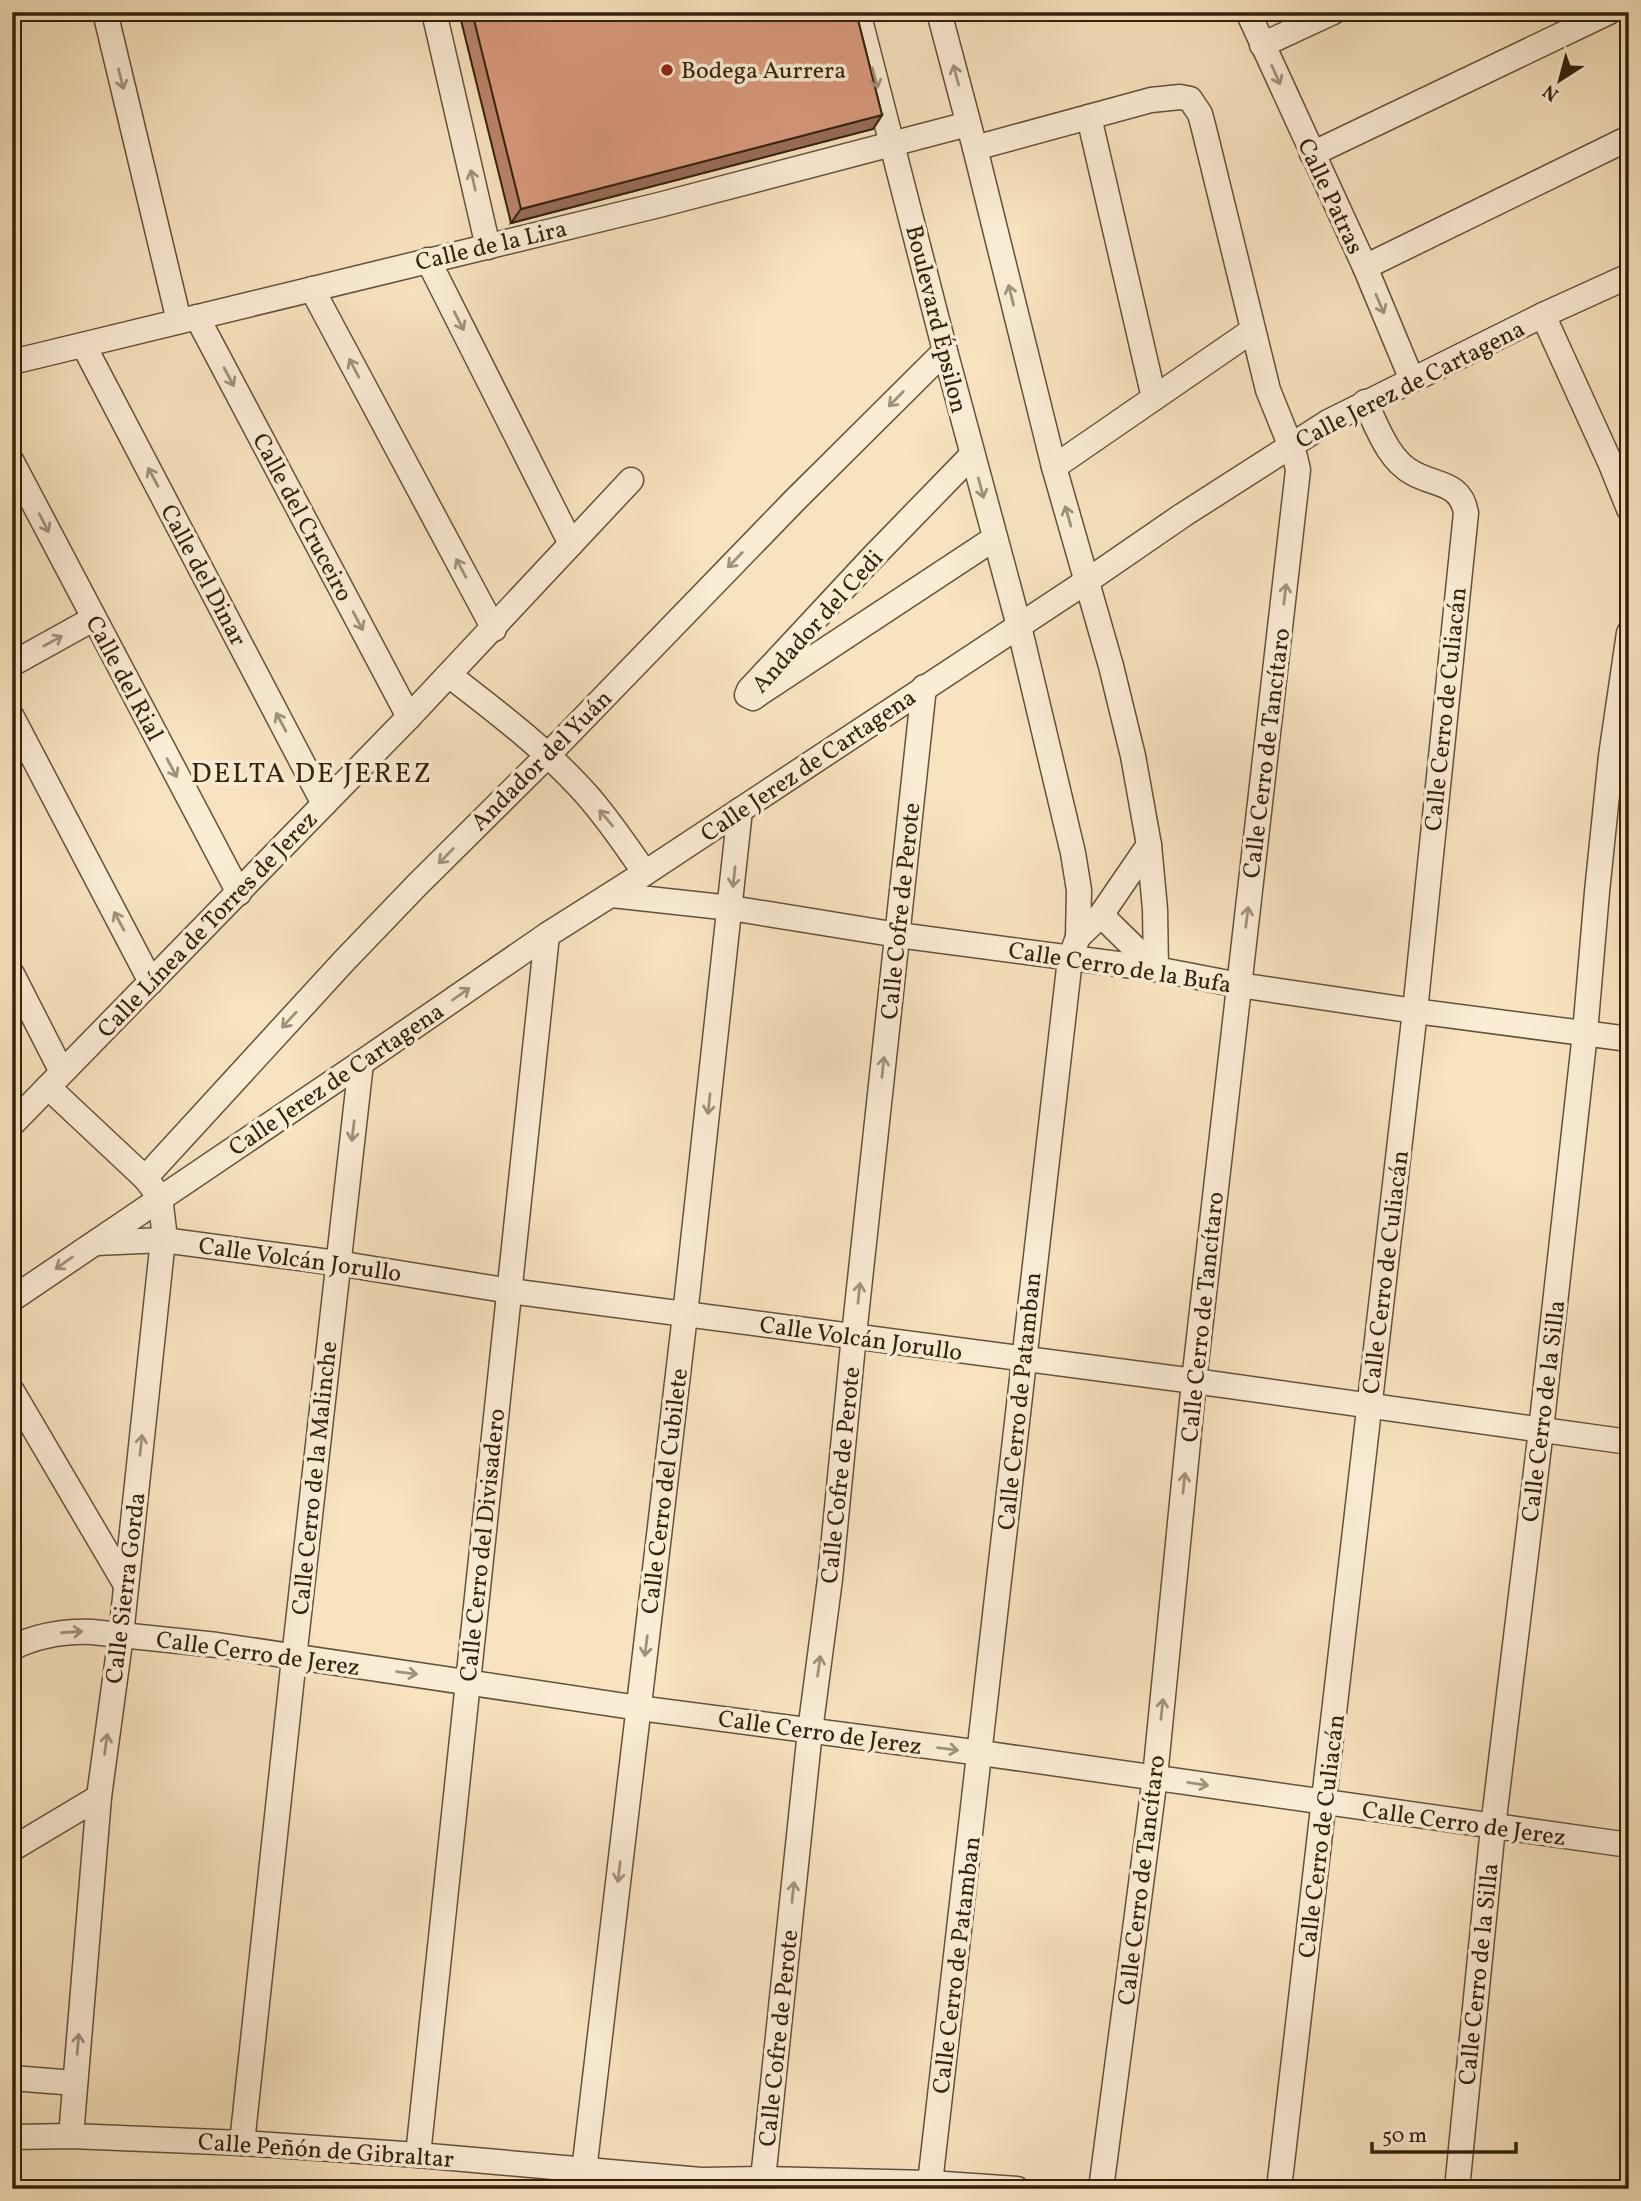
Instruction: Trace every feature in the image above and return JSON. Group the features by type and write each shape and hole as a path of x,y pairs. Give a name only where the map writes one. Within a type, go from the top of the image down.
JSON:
{"street":[{"name":"Calle del Cruceiro","path":"105,12 188,319 409,717"},
{"path":"434,12 488,247"},
{"name":"Boulevard Épsilon","path":"858,12 1019,626"},
{"path":"939,12 1054,467 1133,756 1149,845 1155,909 1156,970"},
{"name":"Calle Patras","path":"1248,12 1365,267 1412,380"},
{"path":"1262,45 1334,12"},
{"path":"1312,154 1609,12"},
{"name":"Calle de la Lira","path":"12,362 488,247 893,145 972,136 1088,117 1151,100 1180,97 1190,99"},
{"name":"Calle Cerro de Tancítaro","path":"1101,2189 1155,1777 1194,1381 1298,470 1272,401 1200,114 1190,99"},
{"path":"1088,117 1154,398"},
{"path":"1365,267 1629,138"},
{"path":"428,260 571,544"},
{"name":"Calle Jerez de Cartagena","path":"12,1298 94,1243 153,1188 361,1063 547,934 612,895 1290,446 1364,402 1629,276"},
{"path":"312,289 494,629"},
{"path":"1543,315 1629,509"},
{"path":"1054,467 1253,330"},
{"name":"Calle del Dinar","path":"84,346 324,804"},
{"name":"Andador del Yuán","path":"153,1188 176,1143 353,951 794,501 945,351"},
{"name":"Calle Cerro de Culiacán","path":"1279,2189 1415,1011 1466,513 1465,503 1456,491 1414,474 1402,466 1364,402"},
{"name":"Andador del Cedi","path":"972,455 871,559 747,695 751,698 755,696 995,538"},
{"name":"Calle del Rial","path":"12,462 239,893"},
{"name":"Calle Línea de Torres de Jerez","path":"12,1124 494,629 631,480"},
{"path":"12,664 93,618"},
{"name":"Calle Cerro de Patamban","path":"930,2183 1079,890 1073,853 1019,626"},
{"name":"Calle Cerro de la Silla","path":"1457,2189 1493,1827 1586,1032 1608,783 1629,633"},
{"path":"449,675 497,712 586,794 645,873"},
{"name":"Calle Cofre de Perote","path":"763,2179 810,1731 830,1578 924,687"},
{"path":"12,717 151,982"},
{"name":"Calle Cerro del Cubilete","path":"584,2171 685,1315 740,810"},
{"path":"1074,948 1101,915 1149,845"},
{"name":"Calle Cerro de la Bufa","path":"612,895 731,908 898,935 1074,948 1156,970 1239,985 1629,1038"},
{"path":"1101,915 1156,970"},
{"name":"Calle Cerro del Divisadero","path":"418,2155 547,934"},
{"path":"12,974 55,1079 153,1188"},
{"name":"Calle Cerro de la Malinche","path":"242,2143 361,1063"},
{"name":"Calle Sierra Gorda","path":"71,2136 99,1797 127,1585 163,1240 164,1214 153,1188"},
{"name":"Calle Volcán Jorullo","path":"94,1243 163,1240 337,1263 510,1291 854,1335 1629,1442"},
{"path":"12,1391 127,1585"},
{"name":"Calle Cerro de Jerez","path":"12,1648 24,1642 71,1631 217,1646 639,1708 1155,1777 1629,1845"},
{"path":"12,1849 99,1797"},
{"path":"12,2078 75,2083"},
{"name":"Calle Peñón de Gibraltar","path":"12,2137 71,2136 242,2143 418,2155 701,2180 930,2183 1017,2189"}],"building":[{"name":"Bodega Aurrera","path":"472,12 856,12 882,115 521,209"}],"place":[{"name":"Bodega Aurrera","path":"667,70"}],"district":[{"name":"DELTA DE JEREZ","path":"312,772"}]}
